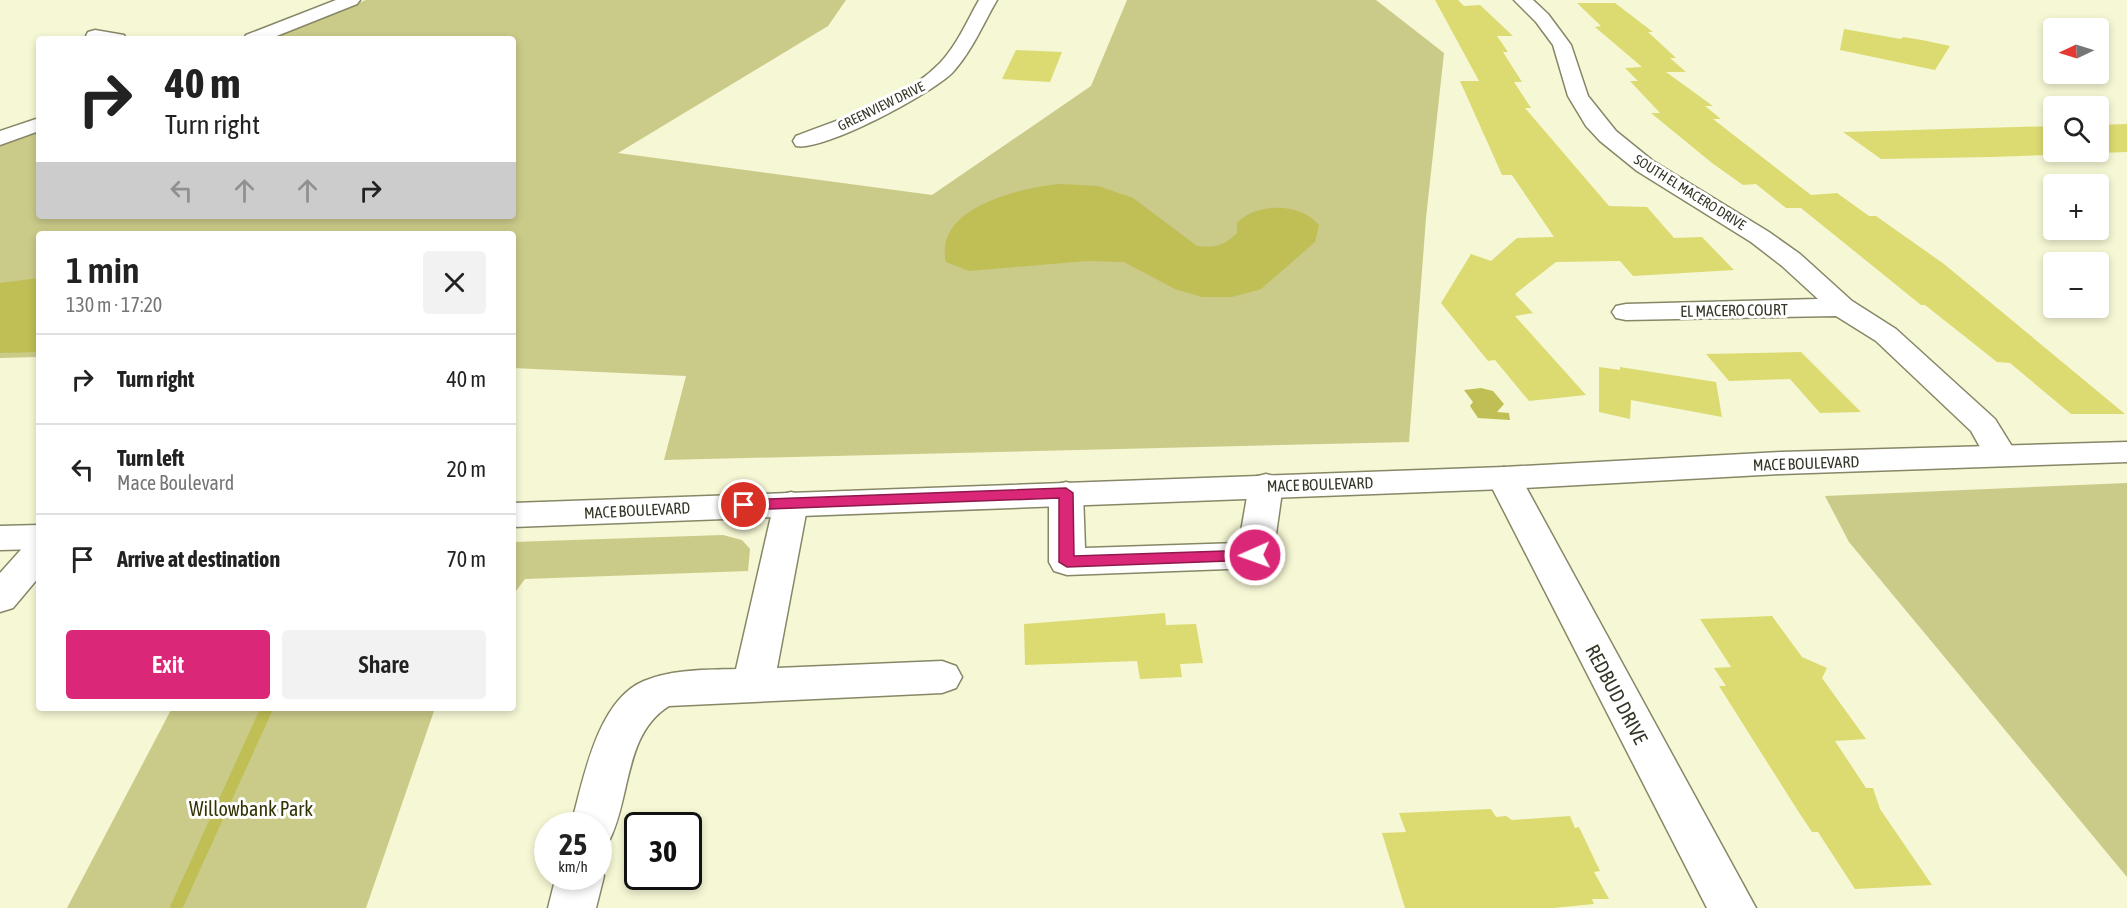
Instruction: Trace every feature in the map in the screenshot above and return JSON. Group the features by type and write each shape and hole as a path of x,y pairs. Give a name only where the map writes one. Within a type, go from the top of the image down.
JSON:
{"street":[{"path":"261,36 351,0"},
{"name":"GREENVIEW DRIVE","path":"804,141 882,108 929,82 948,66 988,0"},
{"name":"SOUTH EL MACERO DRIVE","path":"1523,0 1553,30 1562,45 1578,96 1594,121 1608,136 1645,166 1776,248 1842,307 1860,336 1961,433 2001,456"},
{"path":"0,138 36,125"},
{"name":"EL MACERO COURT","path":"1626,312 1842,307"},
{"name":"MACE BOULEVARD","path":"516,515 1266,485 1504,478 1781,463 2127,452"},
{"name":"REDBUD DRIVE","path":"1504,478 1732,908"},
{"path":"1066,493 1067,562 1161,559 1255,555 1266,485"},
{"path":"753,685 791,503"},
{"path":"0,538 36,537"},
{"path":"0,598 36,556"},
{"path":"598,812 622,728 636,708 656,694 694,687 942,677"},
{"path":"572,908 576,890"}],"green space":[{"path":"366,0 846,0 828,26 618,153 932,195 1091,86 1127,0 1376,0 1444,53 1426,218 1409,442 664,460 686,376 516,368 516,231 36,231 36,357 0,358 0,144 36,130 36,219 516,219 516,36 276,36"},
{"path":"2127,483 2127,877 1849,542 1825,496"},
{"path":"723,535 742,540 750,549 748,571 525,579 516,591 516,542"},
{"name":"Willowbank Park","path":"170,711 434,711 366,908 67,908"}],"shaded area":[{"path":"1059,184 1098,186 1133,198 1197,246 1209,247 1228,241 1237,233 1237,223 1255,211 1290,209 1301,212 1319,225 1315,242 1261,289 1232,297 1202,297 1175,289 1124,262 1086,261 969,271 946,262 946,243 953,227 966,214 1003,196"},
{"path":"36,278 36,352 0,353 0,283"},
{"path":"1481,388 1493,391 1504,404 1497,412 1509,413 1510,420 1478,418 1470,406 1473,402 1464,390"}],"building":[{"path":"1435,0 1458,0 1464,6 1480,5 1513,36 1497,36 1508,52 1503,52 1522,82 1514,82 1531,108 1525,108 1609,206 1647,207 1674,238 1702,237 1734,270 1633,276 1620,261 1556,262 1515,294 1533,313 1515,316 1586,395 1529,401 1495,360 1488,361 1441,303 1471,254 1491,261 1517,238 1554,237 1512,175 1502,175 1460,81 1479,81"},
{"path":"1577,3 1615,3 1653,32 1648,32 1676,58 1670,58 1686,72 1666,72 1713,106 1705,106 1721,119 1713,119 1811,195 1837,193 1869,216 1876,216 1944,264 2125,414 2071,414 2010,363 1997,362 1925,305 1921,305 1801,208 1786,208 1756,184 1743,185 1712,163 1651,113 1660,113 1630,81 1638,81 1625,68 1642,67 1595,27 1601,26"},
{"path":"1844,29 1950,46 1935,70 1840,50"},
{"path":"1016,50 1062,52 1050,82 1002,79"},
{"path":"2127,124 2127,152 2109,153 2109,125"},
{"path":"2043,126 2043,155 1881,159 1843,132"},
{"path":"1801,352 1861,412 1820,413 1790,379 1729,381 1706,354"},
{"path":"1599,367 1620,370 1620,367 1716,382 1722,417 1631,400 1630,419 1599,412"},
{"path":"1165,613 1166,625 1196,624 1203,663 1180,664 1182,677 1140,679 1137,661 1025,665 1024,624"},
{"path":"1772,616 1802,657 1827,668 1822,678 1866,739 1835,741 1866,788 1873,788 1880,809 1932,885 1855,889 1818,832 1812,832 1719,686 1726,686 1714,668 1731,667 1700,619"},
{"path":"1491,809 1496,817 1506,816 1512,820 1570,816 1575,828 1579,827 1600,871 1594,872 1609,899 1592,899 1594,904 1553,908 1405,908 1382,833 1406,832 1399,813"}],"waterway":[{"path":"176,908 266,711"}],"route":[{"path":"744,505 1066,493 1067,562 1255,555"}]}
